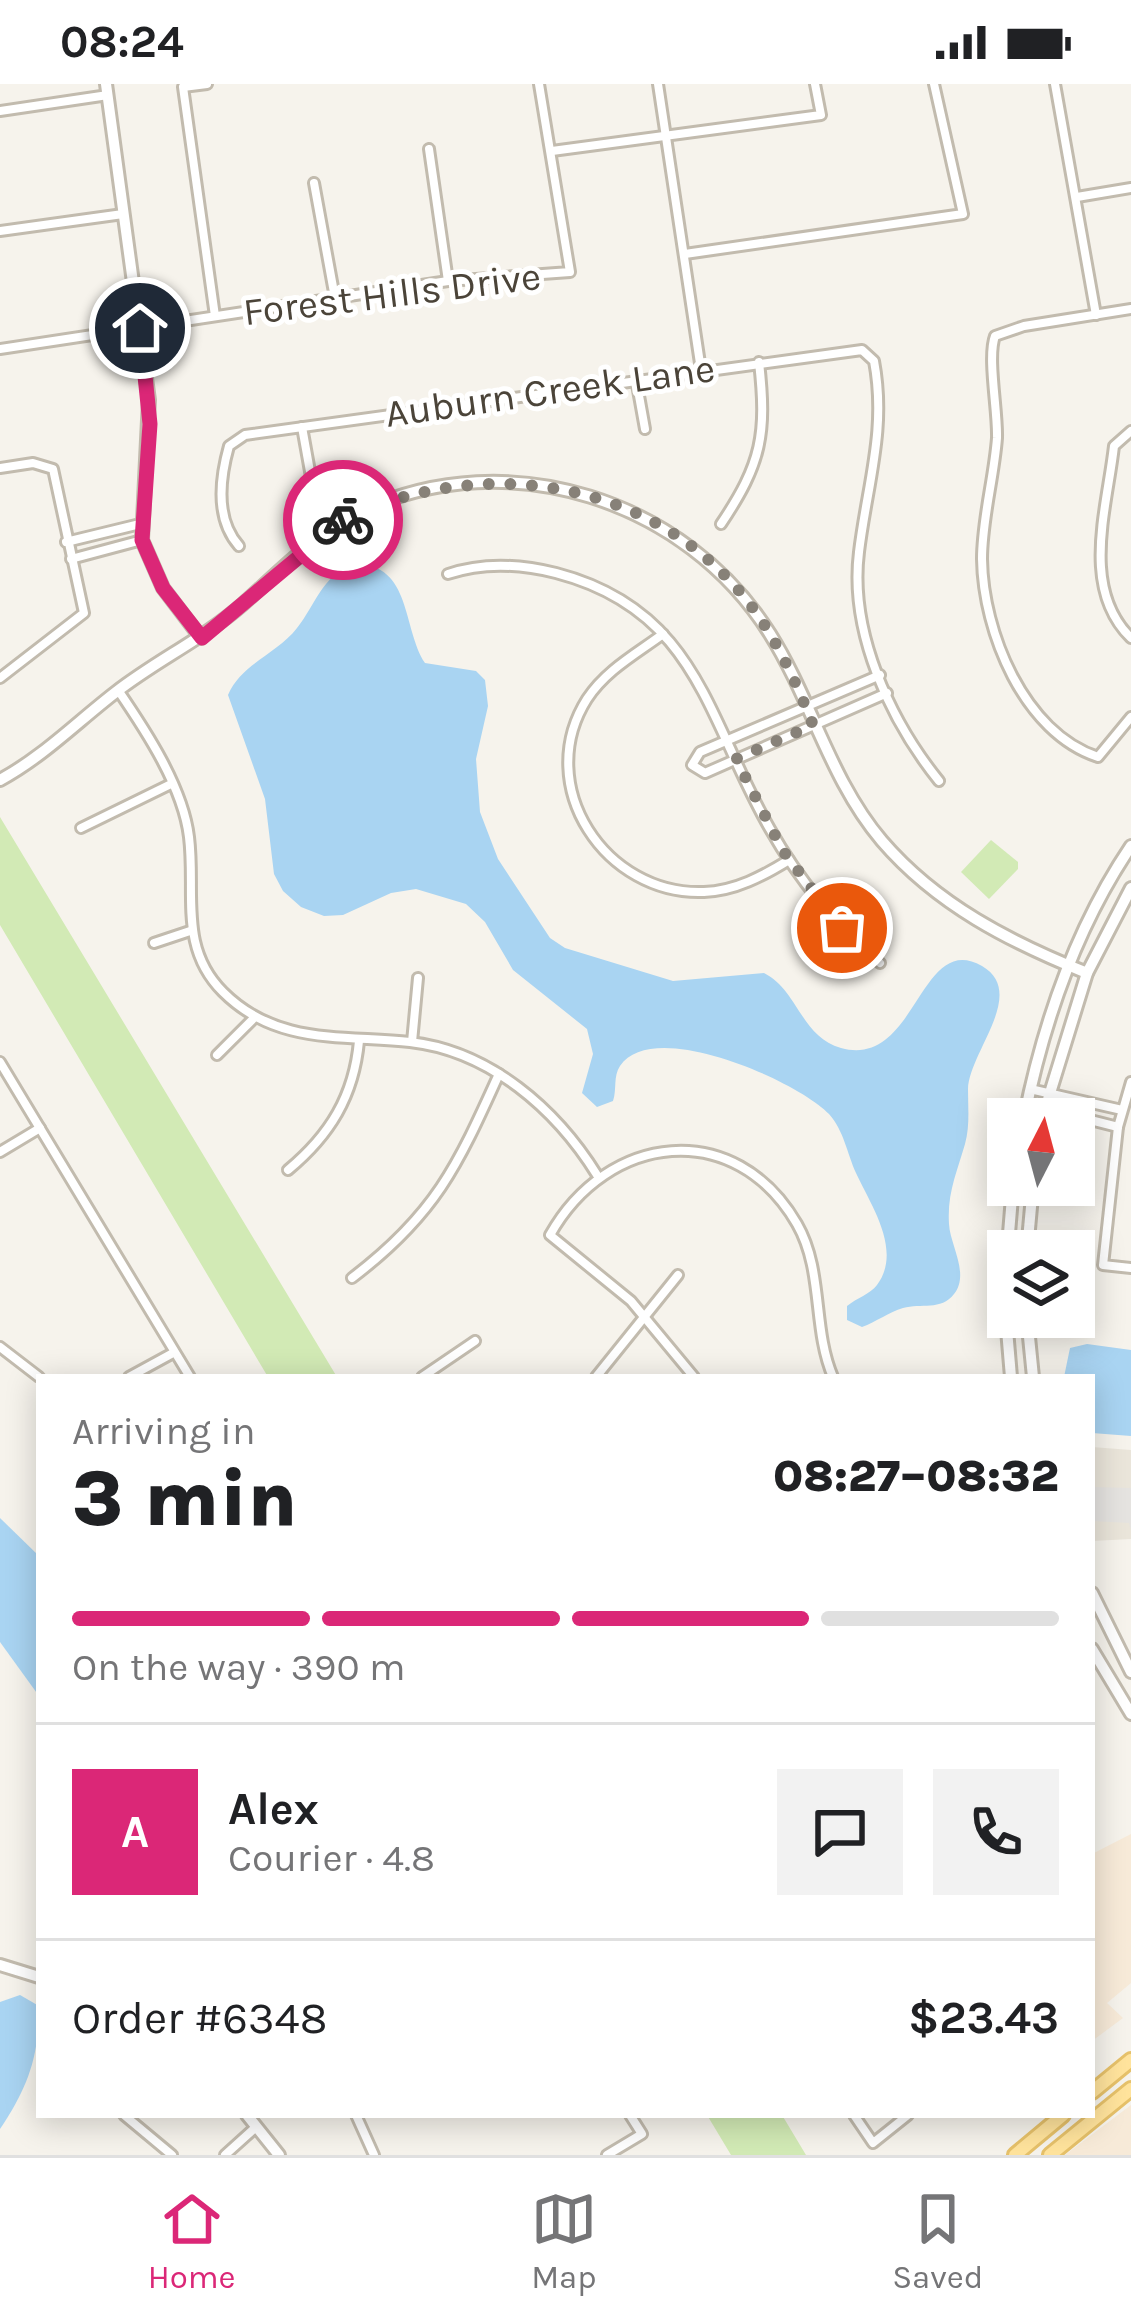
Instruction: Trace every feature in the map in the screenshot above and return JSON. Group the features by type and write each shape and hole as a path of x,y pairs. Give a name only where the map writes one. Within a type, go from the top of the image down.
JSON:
{"main road":[{"path":"1095,2090 1131,2060"},
{"path":"1050,2155 1131,2089"},
{"path":"1015,2155 1060,2118"}],"street":[{"path":"207,84 183,87 214,316"},
{"path":"539,84 552,151 820,115 815,84"},
{"path":"658,84 701,370"},
{"path":"685,254 963,214 934,84"},
{"path":"1055,84 1096,315"},
{"path":"0,111 107,90 150,424 142,540 163,588 202,638"},
{"path":"429,149 448,281"},
{"name":"Forest Hills Drive","path":"0,349 448,281 570,272 552,151"},
{"path":"314,183 335,298"},
{"path":"1077,197 1131,188"},
{"path":"0,231 124,214"},
{"path":"1131,309 1004,330 995,336 997,442 982,555 999,645 1024,696 1064,740 1098,758 1131,717"},
{"name":"Auburn Creek Lane","path":"239,546 227,526 221,499 231,442 302,427 854,349 870,355 881,430 861,539 857,592 880,675"},
{"path":"721,524 746,486 762,447 766,422 759,362"},
{"path":"636,380 645,429"},
{"path":"302,427 311,477 330,526"},
{"path":"1131,431 1116,440 1100,571 1117,625 1131,638"},
{"path":"0,468 34,463 53,469 84,613 0,678"},
{"path":"0,780 41,755 118,690 202,638 330,526 402,495 454,484 525,482 596,497 656,523 725,576 772,637 847,793 881,840 920,880 966,916 1087,973"},
{"path":"66,542 140,524"},
{"path":"71,559 142,540"},
{"path":"448,574 501,566 579,579 614,596 663,634 702,684 789,860 829,914 880,963"},
{"path":"663,634 603,679 580,714 569,767 583,823 619,866 671,889 706,892 736,886 789,860"},
{"path":"887,694 705,773 692,765 696,754 880,675 915,752 939,781"},
{"path":"118,690 172,784 189,834 190,932 205,973 254,1018 298,1035 412,1042 499,1074 546,1108 597,1174"},
{"path":"81,828 172,784"},
{"path":"1028,1098 1037,1053 1101,890 1131,846"},
{"path":"1045,1098 1087,973 1131,888"},
{"path":"154,943 190,932"},
{"path":"412,1042 418,978"},
{"path":"217,1054 254,1018"},
{"path":"288,1170 325,1135 339,1113 357,1068 359,1041"},
{"path":"0,1062 188,1374"},
{"path":"352,1279 424,1216 465,1149 499,1074"},
{"path":"1131,1082 1118,1127 1103,1265 1131,1268"},
{"path":"1030,1089 1122,1110"},
{"path":"1095,1123 1118,1127"},
{"path":"0,1152 40,1128"},
{"path":"692,1374 644,1315 550,1235 564,1210 597,1174 630,1157 675,1151 713,1157 748,1175 790,1214 806,1243 821,1345 832,1374"},
{"path":"1011,1206 1004,1294 1011,1374"},
{"path":"598,1374 678,1275"},
{"path":"1029,1338 1033,1374"},
{"path":"426,1374 475,1341"},
{"path":"0,1347 36,1375"},
{"path":"134,1374 173,1352"},
{"path":"1095,1599 1131,1672"},
{"path":"1095,1654 1131,1714"},
{"path":"0,1965 36,1976"},
{"path":"128,2118 172,2155"},
{"path":"251,2118 279,2155"},
{"path":"357,2118 374,2155"},
{"path":"607,2155 642,2134 632,2118"},
{"path":"856,2118 873,2143 904,2118"},
{"path":"225,2155 258,2126"}],"shaded area":[{"path":"1095,1447 1131,1450 1131,1539 1095,1541"},
{"path":"1095,1487 1131,1488 1131,1530 1129,1523 1095,1521"},
{"path":"1131,1834 1131,1983 1107,2003 1123,2018 1095,2039 1095,1852"},
{"path":"1131,2105 1131,2155 1065,2155"}],"green space":[{"path":"0,817 335,1374 266,1374 0,925"},
{"path":"991,840 1018,862 1018,869 989,899 961,872"},
{"path":"709,2118 784,2118 806,2155 731,2155"}],"water":[{"path":"353,564 372,566 396,585 425,663 476,671 485,680 488,706 476,759 480,812 498,859 550,938 565,948 673,981 764,973 785,990 817,1034 841,1048 866,1049 886,1039 944,967 961,960 982,966 995,978 998,1007 971,1074 967,1137 950,1202 949,1224 960,1278 949,1299 903,1308 862,1327 847,1320 847,1306 874,1288 884,1271 885,1242 838,1128 813,1101 726,1059 662,1048 637,1052 620,1066 613,1101 597,1107 582,1093 593,1054 587,1029 513,970 485,922 466,904 416,889 391,893 343,915 324,916 301,907 283,891 274,874 265,799 228,695 241,675 297,628 326,584"},
{"path":"1087,1344 1131,1350 1131,1436 1095,1433 1095,1374 1065,1374 1070,1348"},
{"path":"0,1518 36,1553 36,1692 0,1642"},
{"path":"20,1995 36,2004 36,2046 25,2085 0,2129 0,2002"}],"way so far":[{"path":"343,520 426,489 494,480 525,482 596,497 631,511 714,565 772,637 813,725 736,759 783,851 842,928"}],"route":[{"path":"140,328 150,424 142,540 163,588 202,638 330,526 343,520"}]}
